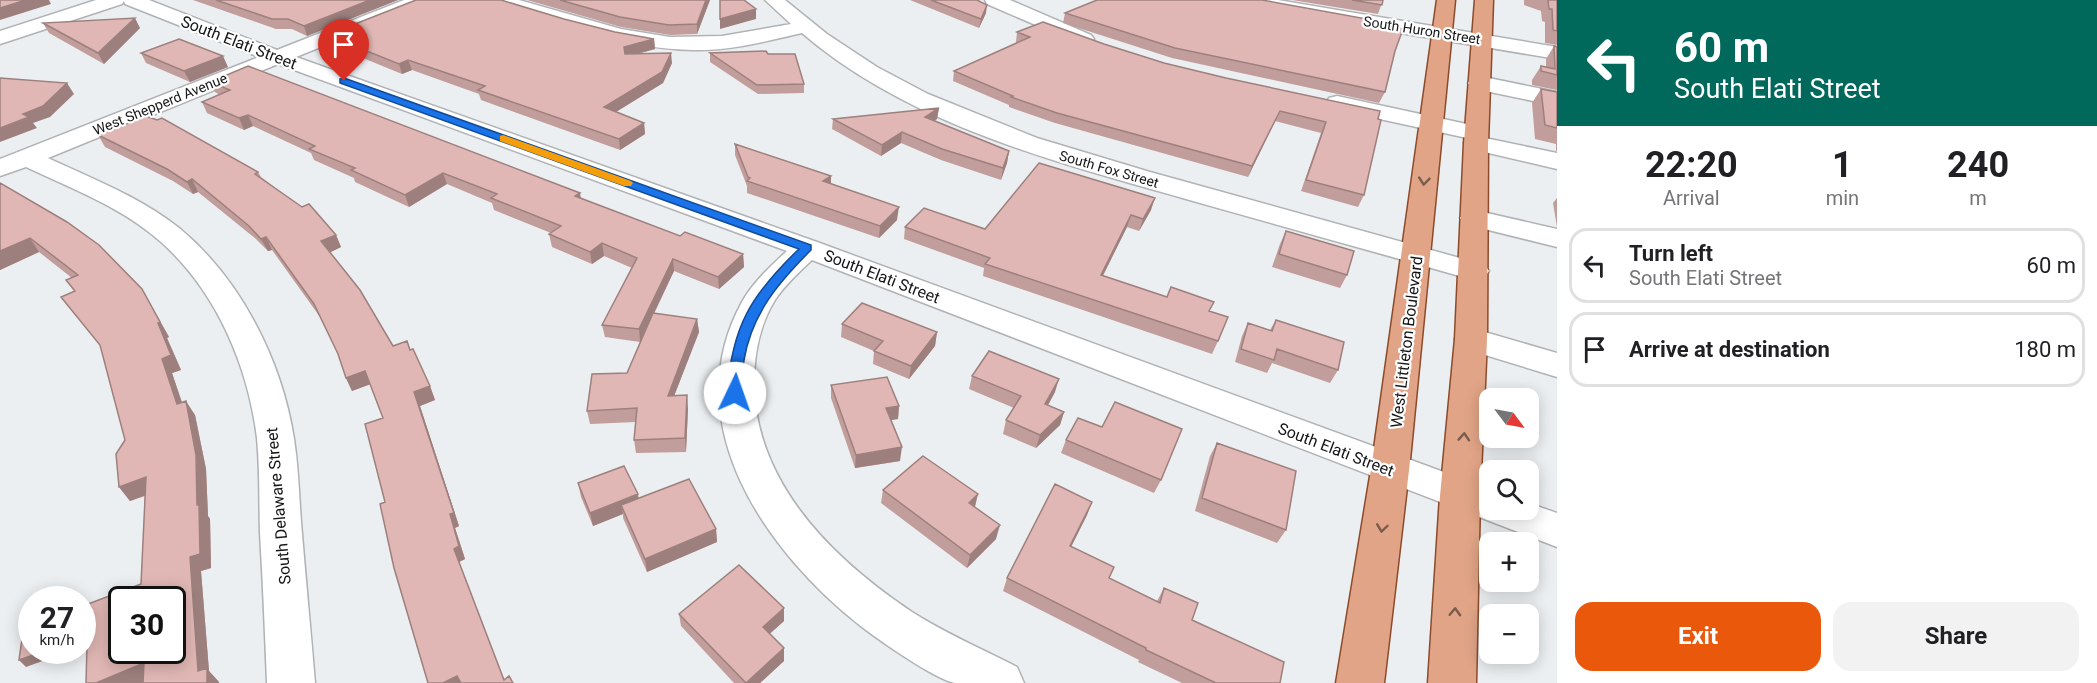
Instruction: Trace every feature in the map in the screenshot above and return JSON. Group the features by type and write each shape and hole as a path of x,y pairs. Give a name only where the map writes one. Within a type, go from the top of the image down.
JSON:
{"main road":[{"name":"West Littleton Boulevard","path":"1360,683 1390,470 1446,0"},
{"path":"1452,683 1475,501 1471,339 1476,138 1484,0"}],"street":[{"path":"0,38 115,0"},
{"name":"South Elati Street","path":"132,0 277,57 807,248 1475,501"},
{"name":"West Shepperd Avenue","path":"13,163 420,0"},
{"path":"499,0 642,39 671,43 738,41 803,27"},
{"name":"South Fox Street","path":"774,0 803,27 846,58 882,79 972,123 1071,159 1474,270"},
{"path":"994,0 1057,29 1102,45"},
{"name":"South Huron Street","path":"1252,0 1441,35 1482,39 1557,53"},
{"path":"1479,83 1557,99"},
{"path":"1317,99 1430,123 1557,161"},
{"name":"South Delaware Street","path":"13,163 130,206 170,235 200,264 232,310 262,383 274,436 291,683"},
{"path":"1474,218 1557,238"},
{"path":"807,248 778,276 759,301 745,329 737,360 735,393 740,433 754,472 783,519 808,552 843,586 898,627 1000,683"},
{"path":"1471,339 1557,365"},
{"path":"1529,520 1557,530"}],"building":[{"path":"0,0 26,0 0,8"},
{"path":"216,0 370,0 304,26 288,19 272,19"},
{"path":"416,0 501,0 615,32 654,39 624,47 625,54 671,53 662,72 604,107 644,123 619,139 478,90 485,86 408,60 399,64 327,35"},
{"path":"560,0 706,0 697,24 669,25 620,17"},
{"path":"720,0 744,0 756,9 720,19"},
{"path":"931,0 977,0 987,5 981,19"},
{"path":"1097,0 1262,0 1378,21 1377,24 1403,29 1385,92 1175,48 1065,13"},
{"path":"1352,0 1383,0 1382,5"},
{"path":"1548,0 1557,0 1557,31 1553,30 1552,9 1549,9"},
{"path":"135,18 98,53 43,23"},
{"path":"1043,22 1164,63 1380,111 1378,119 1381,120 1364,195 1306,180 1326,122 1280,111 1252,166 1057,113 1011,97 1013,96 954,71 1030,37 1017,32"},
{"path":"179,39 223,56 184,71 141,53"},
{"path":"1554,46 1557,47 1557,75 1541,71 1541,66 1555,69"},
{"path":"766,51 768,54 795,54 804,84 757,85 710,53"},
{"path":"248,66 580,193 575,196 680,236 685,232 743,254 718,277 673,259 639,329 602,325 637,258 602,243 590,252 549,234 561,226 491,198 497,194 443,173 405,195 351,170 355,168 309,149 315,146 248,115 239,118 202,102 230,90 210,82"},
{"path":"0,78 67,83 43,106 23,114 29,117 0,128"},
{"path":"1541,89 1557,92 1557,128 1545,125"},
{"path":"939,108 925,117 1009,151 1003,168 942,149 902,132 882,145 833,119"},
{"path":"146,116 157,120 162,118 258,172 255,174 302,207 309,204 336,235 321,241 360,290 393,346 407,341 410,350 413,349 430,386 414,392 454,513 450,514 459,546 454,549 504,680 509,676 513,683 461,683 457,676 443,683 428,683 394,568 380,504 385,502 365,424 383,418 365,371 346,378 338,354 314,304 266,237 261,239 249,226 192,179 187,182 167,169 98,135"},
{"path":"735,144 831,176 823,181 899,207 880,226 747,181 750,178"},
{"path":"1039,163 1155,198 1143,219 1131,215 1101,275 1167,297 1171,287 1214,302 1209,311 1228,317 1218,341 985,264 990,258 905,227 924,208 985,229"},
{"path":"0,183 67,222 99,245 142,289 160,322 158,323 171,355 162,359 177,404 186,401 196,455 200,554 190,557 198,671 207,668 207,683 143,683 144,664 186,664 186,586 136,586 141,584 146,477 119,487 116,454 125,440 100,345 61,297 75,291 66,280 78,275 30,238 0,251"},
{"path":"1286,231 1354,251 1347,275 1279,254"},
{"path":"862,303 937,332 911,366 874,351 883,341 842,324"},
{"path":"653,313 697,319 668,396 687,395 685,438 634,440 637,408 587,411 592,374 627,373"},
{"path":"1276,320 1344,342 1338,370 1277,349 1274,360 1241,349 1248,323 1272,331"},
{"path":"989,351 1059,379 1045,404 1064,412 1040,435 1006,420 1021,396 972,376"},
{"path":"887,377 899,406 886,408 902,447 856,455 831,385"},
{"path":"1115,402 1182,429 1161,480 1066,440 1078,418 1102,427"},
{"path":"1217,443 1296,471 1286,530 1202,498"},
{"path":"923,456 978,494 969,503 1000,525 970,555 883,490"},
{"path":"624,466 638,494 590,513 578,483"},
{"path":"689,479 716,529 645,559 621,505"},
{"path":"1055,484 1092,502 1070,546 1114,567 1109,578 1160,603 1164,588 1198,603 1192,620 1284,662 1280,683 1216,683 1146,650 1007,578"},
{"path":"739,565 784,608 763,627 784,648 746,683 679,614"},
{"path":"108,596 108,664 142,664 96,683 86,683 86,664 96,664 96,601"}],"slow traffic":[{"path":"503,138 628,183"}],"route":[{"path":"344,81 807,248 778,276 759,301 745,329 737,360 735,393"}]}
